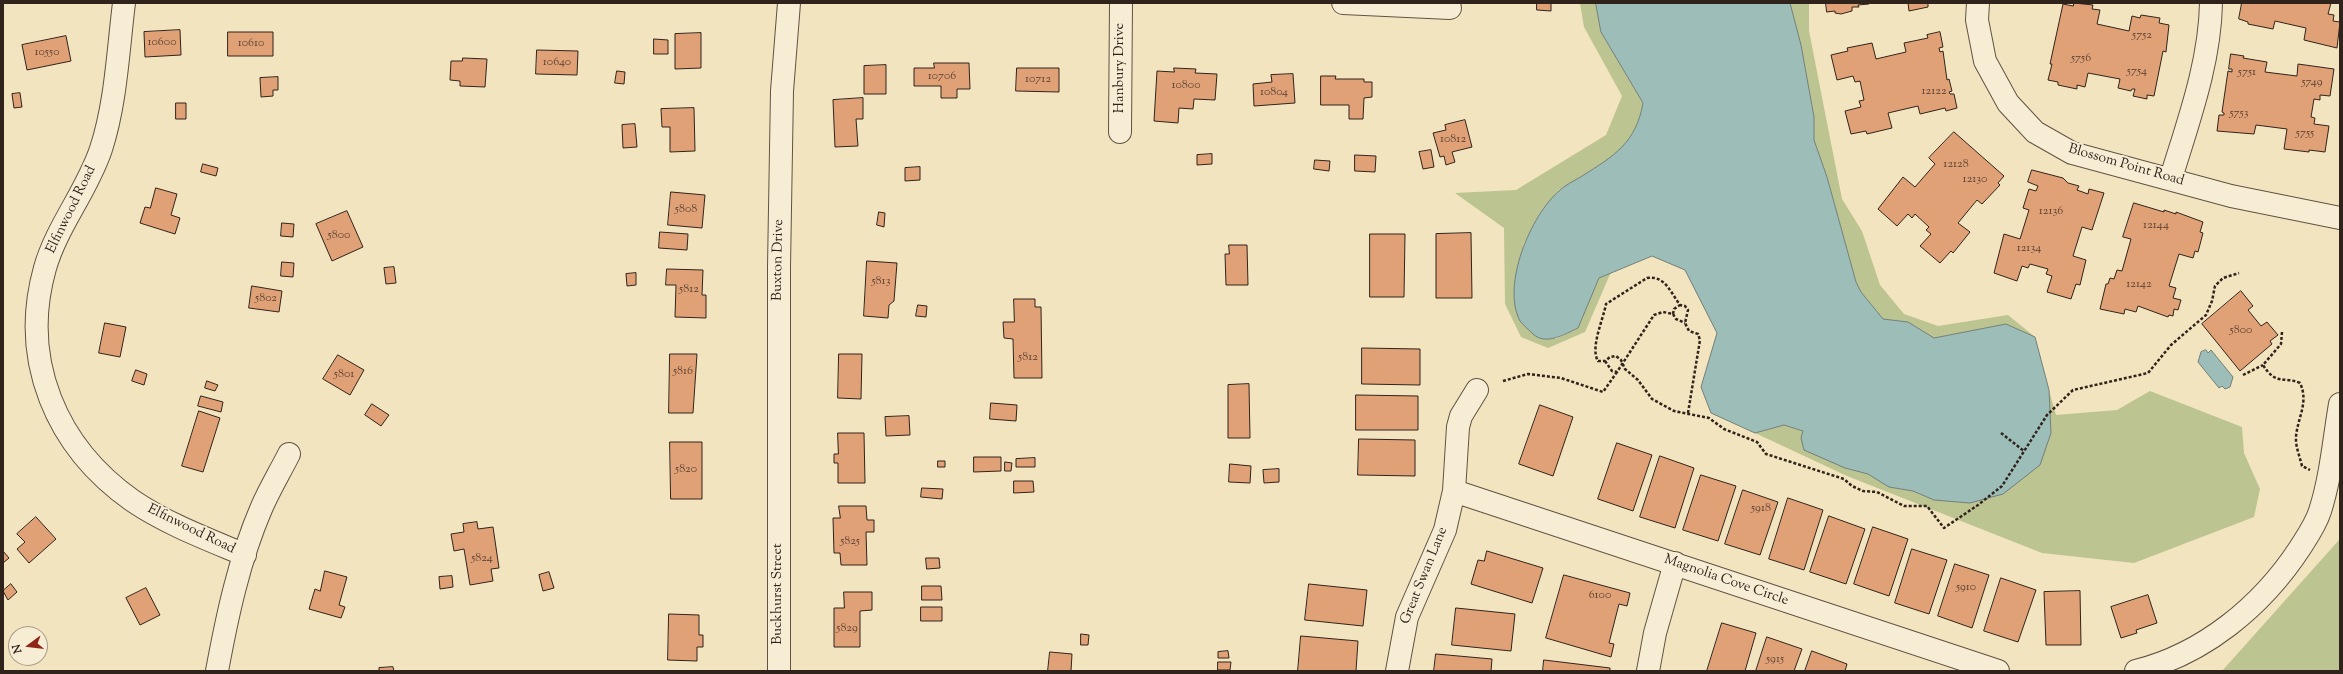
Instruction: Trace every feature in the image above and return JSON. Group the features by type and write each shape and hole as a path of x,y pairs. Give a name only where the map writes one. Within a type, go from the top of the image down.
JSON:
{"street":[{"name":"Elfinwood Road","path":"124,3 108,123 101,149 91,174 54,244 45,269 39,297 37,328 40,358 46,388 69,439 106,479 133,501 163,519 245,555"},
{"name":"Buxton Drive","path":"779,518 779,267 781,131 785,33 789,3"},
{"name":"Hanbury Drive","path":"1120,132 1121,3"},
{"path":"1343,3 1450,8"},
{"name":"Blossom Point Road","path":"1978,3 1977,20 1985,61 2008,103 2035,132 2072,153 2171,178 2231,196 2340,218"},
{"path":"2171,178 2193,106 2206,48 2211,3"},
{"name":"Great Swan Lane","path":"1397,671 1407,617 1445,530 1454,491 1458,427 1461,416 1478,390"},
{"path":"2136,671 2190,649 2218,632 2244,614 2279,577 2310,532 2319,513 2325,495 2340,404"},
{"path":"217,671 226,620 245,555 261,509 289,454"},
{"name":"Magnolia Cove Circle","path":"1454,491 1998,671"},
{"name":"Buckhurst Street","path":"778,671 779,518"},
{"path":"1648,671 1655,633 1675,563"}],"path":[{"path":"1685,323 1688,310 1685,306 1680,305 1663,281 1655,277 1647,278 1606,304 1595,342 1594,355 1598,361 1605,361 1610,357 1616,356 1625,369 1638,380 1652,399 1674,411 1709,418 1724,430 1757,442 1766,454 1844,479 1852,486 1863,491 1877,492 1904,506 1927,506 1944,528 1978,505 2002,486 2047,415 2073,390 2148,373 2171,345 2206,315 2212,301 2215,286 2223,278 2239,273"},
{"path":"1673,314 1674,309 1680,305"},
{"path":"1503,381 1528,374 1561,378 1603,392 1623,365 1654,316 1663,312 1673,314 1676,319 1685,323 1689,331 1698,334 1700,340 1688,413"},
{"path":"2243,374 2263,365 2281,344 2282,332"},
{"path":"1605,361 1612,372 1617,372"},
{"path":"2263,365 2268,374 2281,380 2300,383 2305,398 2296,441 2302,466 2310,470"},
{"path":"2001,434 2024,451"}],"green space":[{"path":"1580,3 1596,3 1601,32 1643,103 1640,123 1625,144 1611,158 1559,190 1524,243 1516,277 1515,303 1556,339 1578,328 1599,278 1611,272 1585,332 1548,348 1521,337 1505,304 1504,228 1455,193 1516,190 1606,135 1622,96 1584,27"},
{"path":"1790,3 1809,3 1809,31 1842,199 1862,231 1880,285 1904,314 1938,326 2008,315 2035,337 2006,324 1934,338 1908,322 1883,319 1861,292 1856,282 1827,177 1814,140 1814,117 1801,45"},
{"path":"2049,390 2056,415 2117,410 2150,391 2242,427 2244,453 2260,489 2254,517 2134,563 2042,553 1847,476 1755,433 1784,425 1803,431 1845,468 1868,474 1890,487 1913,491 1934,500 1970,503 1979,500 2051,433"},
{"path":"2340,533 2340,671 2222,671 2339,540"}],"water":[{"path":"1596,3 1790,3 1801,45 1814,117 1814,140 1827,177 1856,282 1861,292 1883,319 1908,322 1934,338 2006,324 2035,337 2049,390 2051,433 2040,465 2003,494 1970,503 1934,500 1913,491 1889,487 1868,474 1845,468 1804,450 1801,438 1803,431 1784,425 1755,433 1711,413 1701,387 1717,333 1685,270 1652,256 1599,278 1578,328 1556,338 1544,339 1533,334 1520,321 1515,306 1514,289 1517,270 1529,233 1538,216 1561,189 1614,155 1629,138 1640,117 1643,103 1601,32"},
{"path":"2206,350 2208,353 2211,350 2233,377 2230,387 2225,389 2222,386 2219,388 2198,362 2201,352"}],"building":[{"path":"1537,3 1551,3 1551,11 1537,10"},
{"path":"1826,3 1869,4 1858,5 1859,7 1852,7 1852,11 1841,14 1835,13 1835,11 1827,12"},
{"path":"1908,3 1928,3 1928,7 1909,11"},
{"path":"2074,3 2093,5 2092,9 2100,10 2097,24 2129,31 2132,16 2140,18 2141,15 2160,18 2159,23 2169,25 2166,52 2163,51 2154,96 2147,95 2147,99 2133,96 2135,89 2132,89 2131,91 2118,88 2120,79 2088,73 2085,87 2077,85 2077,89 2058,85 2058,82 2048,80 2063,4 2073,6"},
{"path":"2242,3 2331,3 2328,14 2334,15 2333,21 2340,22 2337,48 2304,40 2306,28 2275,21 2273,29 2248,24 2248,22 2239,19"},
{"path":"180,30 181,55 145,57 144,32"},
{"path":"228,32 273,32 273,56 228,56"},
{"path":"1940,32 1943,47 1939,48 1940,52 1943,51 1947,80 1949,79 1952,91 1949,92 1950,94 1954,94 1957,108 1946,111 1945,108 1920,114 1918,106 1888,113 1892,128 1867,134 1866,131 1851,134 1845,111 1861,107 1859,101 1864,100 1860,81 1855,82 1853,76 1837,80 1831,55 1848,51 1847,48 1872,43 1876,59 1906,52 1904,43 1928,38 1927,35"},
{"path":"701,33 701,68 675,69 675,34"},
{"path":"66,36 71,61 27,70 22,45"},
{"path":"654,39 668,40 668,54 654,54"},
{"path":"537,50 578,51 577,75 536,74"},
{"path":"2231,54 2244,56 2243,58 2267,62 2265,72 2297,76 2298,64 2334,69 2330,96 2320,95 2320,100 2314,99 2311,117 2315,118 2314,124 2329,126 2325,152 2284,149 2287,129 2256,125 2254,134 2217,131 2219,115 2224,115 2222,112 2228,71 2232,72 2232,69 2229,69"},
{"path":"463,58 487,59 485,87 460,86 460,81 450,80 451,61 462,61"},
{"path":"934,63 969,63 970,89 957,89 957,98 941,98 941,86 914,86 914,68 934,68"},
{"path":"886,65 886,94 864,94 864,66"},
{"path":"1017,68 1059,68 1059,92 1016,91"},
{"path":"1174,68 1196,69 1195,73 1217,74 1215,100 1194,99 1193,109 1179,108 1178,123 1154,121 1157,71 1174,72"},
{"path":"617,71 625,72 624,84 615,83"},
{"path":"1293,74 1295,103 1254,106 1253,84 1272,82 1271,75"},
{"path":"1321,76 1336,76 1335,79 1364,79 1364,82 1372,82 1372,97 1364,98 1363,119 1349,119 1349,105 1321,105"},
{"path":"278,77 278,90 273,90 273,96 261,97 260,78"},
{"path":"20,93 22,107 14,108 12,94"},
{"path":"863,98 863,119 856,119 858,146 835,147 833,100"},
{"path":"176,103 186,103 186,119 176,119"},
{"path":"694,108 695,151 670,152 670,127 662,127 661,109"},
{"path":"1465,120 1472,147 1452,152 1455,162 1446,165 1444,156 1440,157 1433,133 1446,130 1445,125"},
{"path":"635,124 637,147 623,148 622,125"},
{"path":"1954,132 2004,176 1998,183 2000,185 1982,204 1977,200 1958,223 1970,232 1953,253 1951,251 1940,263 1920,246 1931,234 1926,230 1929,227 1915,214 1912,218 1908,214 1897,226 1878,209 1903,177 1915,187 1935,164 1929,158"},
{"path":"1431,150 1434,167 1423,169 1419,152"},
{"path":"1212,154 1212,164 1197,165 1197,155"},
{"path":"1355,155 1376,156 1375,172 1355,171"},
{"path":"1315,160 1330,161 1329,171 1314,169"},
{"path":"203,164 218,168 216,176 201,172"},
{"path":"920,167 920,180 905,181 905,168"},
{"path":"2032,170 2063,178 2068,183 2079,186 2077,190 2088,194 2089,189 2104,193 2092,230 2082,227 2073,256 2086,260 2080,285 2076,284 2071,299 2047,292 2052,276 2046,274 2048,269 2030,264 2028,268 2022,266 2017,281 1994,273 2004,234 2020,239 2029,210 2023,208 2029,189 2036,191 2038,186 2028,182"},
{"path":"156,188 177,194 171,215 180,218 175,234 140,223 145,207 150,208"},
{"path":"671,192 705,195 702,228 668,225"},
{"path":"2134,203 2164,212 2164,210 2176,214 2176,212 2203,222 2200,232 2203,233 2198,252 2195,251 2193,258 2179,254 2169,286 2176,288 2173,298 2181,300 2178,310 2174,309 2173,316 2169,315 2168,317 2138,306 2136,312 2125,309 2124,314 2100,309 2106,284 2108,284 2110,278 2114,279 2117,270 2122,271 2131,239 2123,237"},
{"path":"347,211 363,247 332,261 316,224"},
{"path":"879,212 885,213 884,227 877,225"},
{"path":"282,223 294,224 293,237 281,236"},
{"path":"660,232 688,234 687,250 659,248"},
{"path":"1471,233 1472,298 1436,298 1436,234"},
{"path":"1370,234 1405,234 1404,297 1370,297"},
{"path":"1229,245 1247,245 1248,285 1226,285 1225,254 1229,254"},
{"path":"867,261 897,263 894,301 889,305 888,318 864,316"},
{"path":"282,262 294,263 293,277 281,276"},
{"path":"394,267 396,283 386,284 384,268"},
{"path":"667,269 703,270 702,295 706,295 706,318 675,317 676,285 666,285"},
{"path":"636,273 636,285 627,286 626,274"},
{"path":"252,286 282,291 279,312 249,308"},
{"path":"2241,291 2253,306 2248,310 2261,326 2267,322 2278,335 2270,341 2272,344 2240,371 2202,324"},
{"path":"1014,299 1035,299 1035,307 1041,307 1042,378 1014,378 1013,339 1004,338 1003,322 1014,322"},
{"path":"918,305 927,306 926,317 916,316"},
{"path":"105,323 126,327 120,357 99,353"},
{"path":"1362,348 1420,349 1420,385 1362,384"},
{"path":"670,354 697,354 693,413 669,413"},
{"path":"839,354 862,354 861,399 838,398"},
{"path":"338,355 364,370 350,395 323,379"},
{"path":"136,370 147,374 144,385 132,381"},
{"path":"207,381 218,385 215,391 205,388"},
{"path":"1249,384 1250,438 1228,438 1228,385"},
{"path":"1356,395 1418,396 1418,430 1356,430"},
{"path":"201,396 223,402 221,412 198,406"},
{"path":"991,403 1017,405 1016,421 990,419"},
{"path":"372,404 389,415 381,426 365,415"},
{"path":"1540,405 1573,417 1553,476 1519,464"},
{"path":"199,411 220,418 203,472 182,466"},
{"path":"909,416 910,435 886,436 885,417"},
{"path":"838,433 864,433 865,483 838,483 838,463 834,463 834,454 838,454"},
{"path":"1359,439 1415,440 1415,476 1358,475"},
{"path":"670,442 702,442 702,499 671,499"},
{"path":"1617,443 1652,455 1633,511 1598,499"},
{"path":"1660,456 1694,468 1675,528 1640,517"},
{"path":"974,457 1001,457 1001,471 974,472"},
{"path":"1035,458 1035,467 1016,467 1016,459"},
{"path":"938,461 945,461 945,467 938,467"},
{"path":"1005,462 1012,463 1011,471 1005,471"},
{"path":"1230,464 1251,466 1250,483 1229,482"},
{"path":"1279,469 1279,482 1264,483 1263,470"},
{"path":"1701,475 1736,486 1718,541 1683,530"},
{"path":"1014,481 1033,481 1034,492 1014,493"},
{"path":"922,488 943,489 942,499 921,497"},
{"path":"1743,490 1778,502 1760,555 1725,544"},
{"path":"1788,498 1823,510 1804,570 1769,559"},
{"path":"839,506 866,506 867,520 874,520 874,532 866,532 867,565 841,565 840,553 834,553 833,518 840,518"},
{"path":"1829,516 1865,529 1846,584 1810,572"},
{"path":"36,517 56,539 29,563 17,549 25,542 17,534"},
{"path":"477,522 478,529 493,527 499,568 491,569 493,581 470,585 464,549 454,551 451,534 464,532 463,524"},
{"path":"1873,527 1908,539 1889,596 1854,584"},
{"path":"1912,549 1947,560 1929,614 1895,603"},
{"path":"3,551 9,558 3,563"},
{"path":"1487,551 1543,568 1532,603 1471,584 1478,560 1484,561"},
{"path":"926,558 939,558 940,568 927,569"},
{"path":"1955,564 1989,575 1972,628 1938,616"},
{"path":"325,571 347,577 339,605 345,607 341,618 309,609 315,589 320,591"},
{"path":"549,572 554,588 543,591 539,575"},
{"path":"1564,575 1630,593 1627,606 1619,604 1609,643 1614,644 1611,657 1546,638"},
{"path":"452,576 453,587 440,589 439,577"},
{"path":"2001,578 2036,590 2018,642 1984,631"},
{"path":"11,584 17,592 8,600 3,591"},
{"path":"1309,584 1367,590 1363,626 1305,620"},
{"path":"922,586 941,586 942,600 922,600"},
{"path":"146,588 160,615 140,625 126,598"},
{"path":"2080,591 2081,645 2046,645 2044,592"},
{"path":"844,592 872,592 872,610 860,611 860,647 834,647 834,608 844,608"},
{"path":"2148,595 2157,623 2136,630 2137,633 2121,638 2111,607"},
{"path":"921,607 942,607 942,621 921,621"},
{"path":"1456,608 1515,614 1511,651 1452,645"},
{"path":"669,614 699,615 699,635 703,635 703,647 697,647 697,661 668,660"},
{"path":"1722,623 1756,633 1745,671 1707,671"},
{"path":"1081,634 1089,635 1088,645 1081,645"},
{"path":"1301,636 1358,641 1356,671 1298,671"},
{"path":"1767,637 1802,649 1794,671 1756,671"},
{"path":"1228,651 1229,658 1218,658 1218,652"},
{"path":"1812,651 1847,664 1845,671 1805,671"},
{"path":"1050,652 1072,654 1071,671 1048,671"},
{"path":"1436,654 1492,659 1491,671 1434,671"},
{"path":"1544,660 1610,668 1610,671 1543,671"},
{"path":"1218,662 1231,662 1230,670 1218,670"},
{"path":"393,667 394,671 379,671 379,668"}]}
